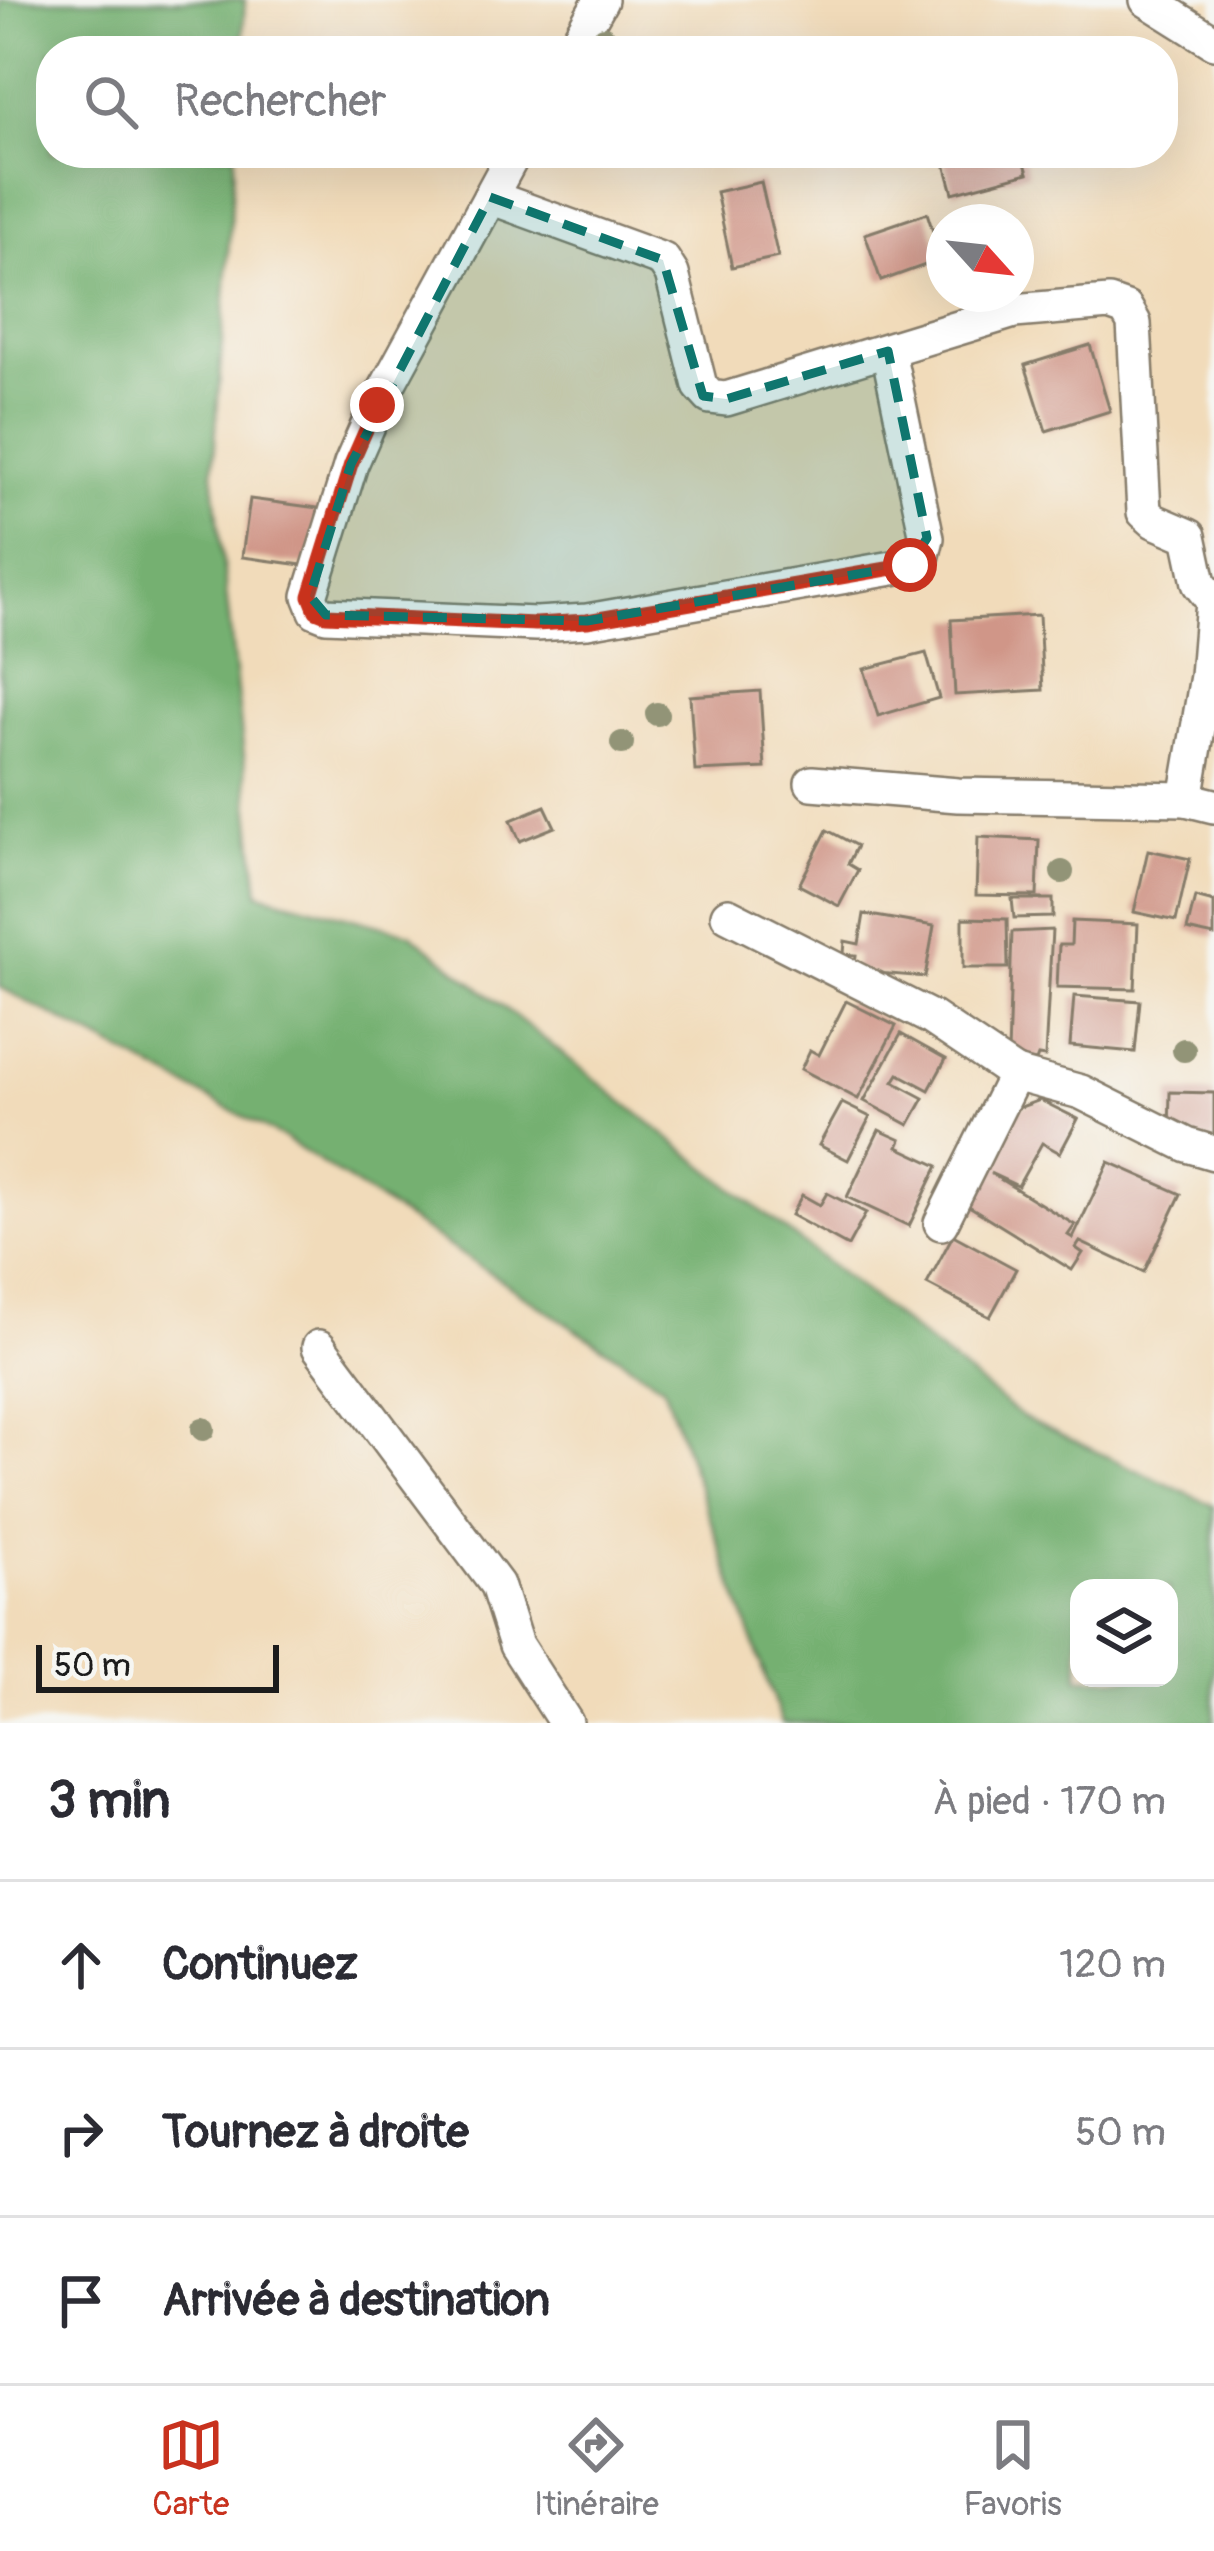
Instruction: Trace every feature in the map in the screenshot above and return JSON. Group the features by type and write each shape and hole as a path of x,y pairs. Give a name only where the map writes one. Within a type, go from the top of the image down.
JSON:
{"street":[{"path":"581,36 602,0"},
{"path":"1148,0 1214,42"},
{"path":"506,168 377,405 351,464 310,596 316,611 536,624 587,621 910,565 922,559 927,538 888,352"},
{"path":"490,197 663,260 672,274 700,386 710,397 726,398 1014,311 1109,303 1126,309 1134,323 1144,512 1190,536 1198,583 1213,601 1200,802 958,795 812,783"},
{"path":"728,915 932,1018 1015,1073 1081,1092 1214,1153"},
{"path":"941,1223 1015,1073"},
{"path":"319,1347 496,1585 516,1645 566,1723"}],"highlighted area":[{"path":"490,197 663,260 703,396 726,399 888,351 927,538 910,565 587,621 326,615 310,596 351,464"}],"green space":[{"path":"0,0 245,0 243,36 36,36 36,168 234,168 213,472 259,893 410,933 1022,1417 1214,1506 1214,1723 782,1723 663,1386 285,1139 0,987"}],"building":[{"path":"946,168 1026,168 1028,173 953,193"},
{"path":"761,182 778,257 732,267 716,192"},
{"path":"926,213 926,265 881,281 865,234"},
{"path":"1090,345 1110,411 1046,431 1025,365"},
{"path":"250,499 318,508 310,566 242,557"},
{"path":"1039,615 1043,690 955,695 951,620"},
{"path":"926,653 939,698 878,716 864,669"},
{"path":"760,691 765,768 695,771 690,696"},
{"path":"545,806 555,827 520,841 511,820"},
{"path":"827,830 857,846 848,864 858,870 839,906 799,885"},
{"path":"978,837 1039,840 1037,896 976,895"},
{"path":"1148,850 1190,859 1176,921 1134,912"},
{"path":"1195,897 1214,902 1214,936 1187,930"},
{"path":"1012,899 1053,899 1053,917 1014,918"},
{"path":"864,914 934,926 925,977 854,971 856,955 844,954 845,941 859,944"},
{"path":"963,918 1007,919 1008,968 963,968"},
{"path":"1072,921 1138,924 1135,989 1057,987 1059,945 1071,945"},
{"path":"1052,930 1045,1057 1038,1056 1036,1061 1008,1055 1012,932"},
{"path":"1074,996 1140,1001 1135,1052 1070,1046"},
{"path":"846,1001 896,1026 858,1099 801,1069 810,1050 819,1055"},
{"path":"901,1034 946,1059 929,1090 899,1074 894,1082 924,1098 909,1125 864,1101"},
{"path":"1170,1092 1214,1093 1214,1142 1169,1132"},
{"path":"1040,1100 1078,1119 1060,1153 1042,1143 1018,1186 990,1173 1075,1225 1068,1235 1073,1238 1109,1162 1181,1194 1144,1272 1080,1242 1076,1248 1083,1253 1072,1270 964,1203 1010,1111"},
{"path":"842,1103 870,1117 848,1160 819,1145"},
{"path":"879,1130 901,1140 898,1147 938,1166 909,1226 847,1197"},
{"path":"827,1193 866,1213 848,1246 791,1215 802,1195 820,1205"},
{"path":"953,1235 1016,1269 990,1317 927,1284"}],"route":[{"path":"377,405 351,464 310,596 316,611 326,615 536,624 587,621 910,565"}]}
